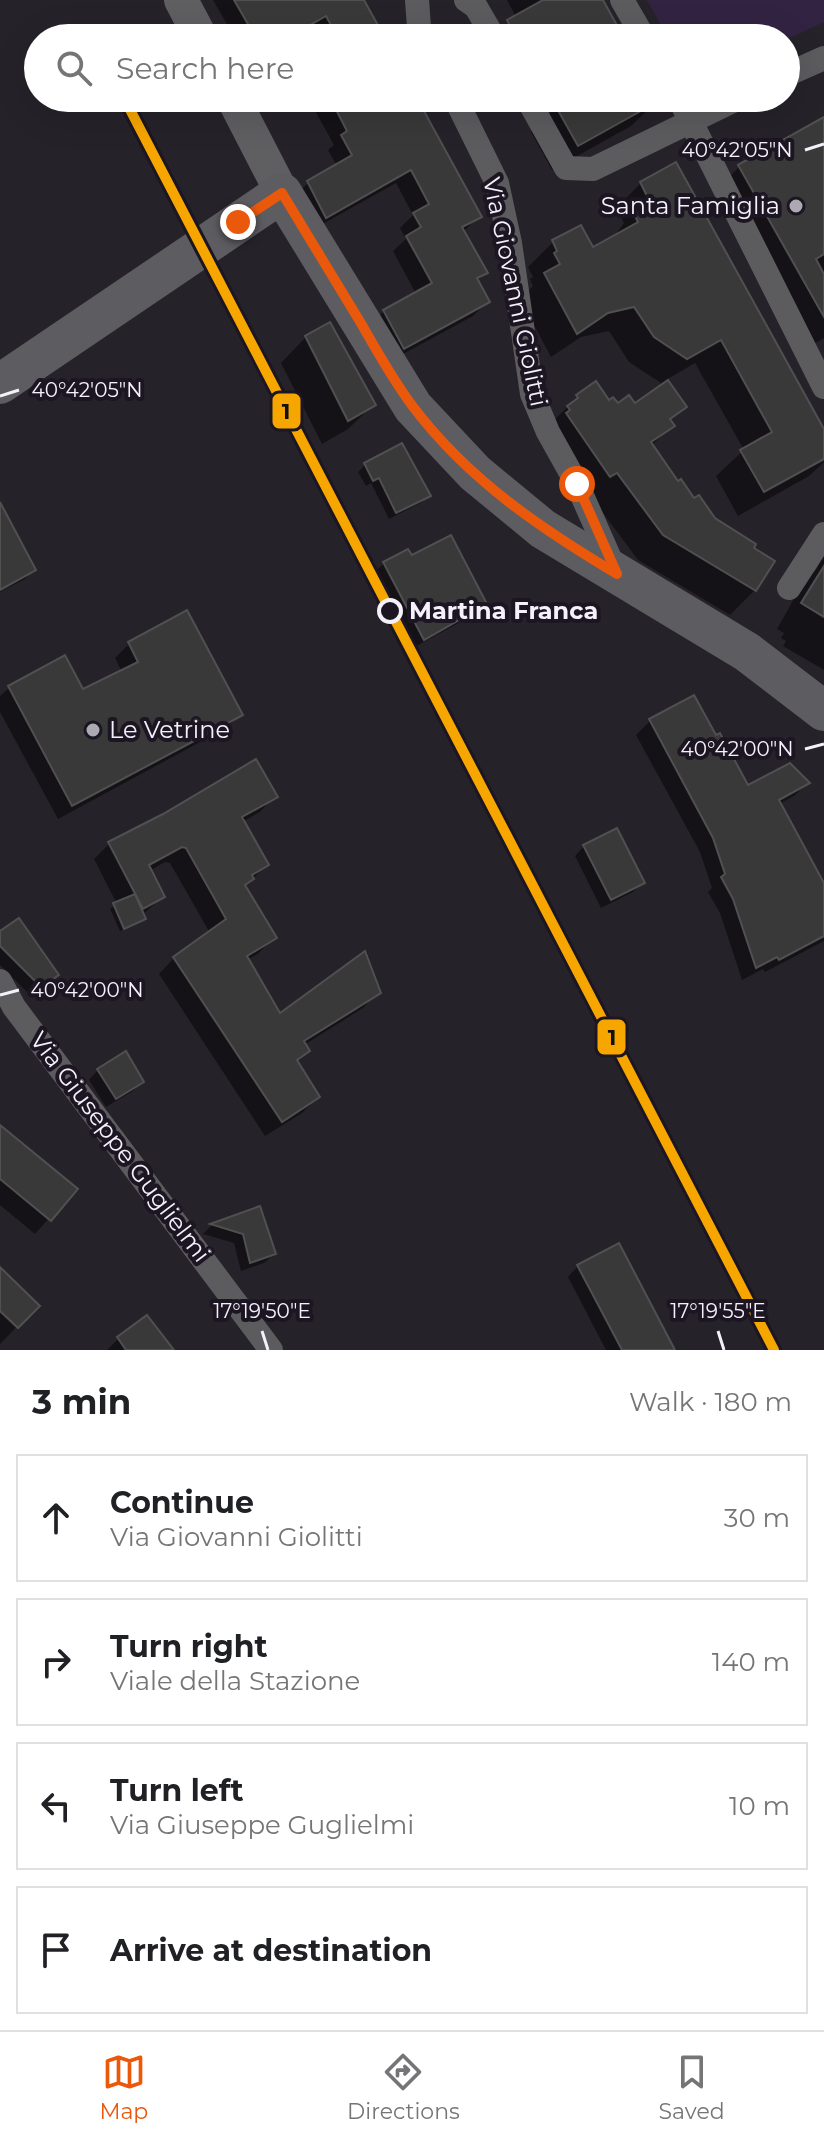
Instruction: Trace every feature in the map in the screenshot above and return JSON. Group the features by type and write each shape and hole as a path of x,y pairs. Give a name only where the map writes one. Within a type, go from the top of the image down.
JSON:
{"main road":[{"path":"0,384 282,193 413,407 439,438 497,494 543,529 747,652 824,711"}],"street":[{"path":"181,0 194,24"},
{"path":"417,0 419,24"},
{"path":"466,0 476,7 486,24"},
{"path":"622,0 636,24"},
{"path":"800,69 824,58"},
{"path":"240,112 282,193"},
{"name":"Via Giovanni Giolitti","path":"462,112 497,183 510,243 532,394 617,574"},
{"path":"535,112 566,168 593,169 710,112"},
{"path":"687,112 824,387"},
{"path":"789,588 824,534"},
{"name":"Via Giuseppe Guglielmi","path":"0,981 7,1014 271,1350"}],"shaded area":[{"path":"647,0 824,0 824,22 800,33 800,24 660,24"}],"building":[{"path":"234,0 364,0 377,24 330,24 326,16 312,24 248,24"},
{"path":"543,0 603,0 616,24 509,24 507,20"},
{"path":"337,112 424,112 482,217 462,227 488,273 477,278 490,302 404,349 383,310 432,283 406,236 421,227 413,213 429,204 411,170 326,218 307,181 352,155 341,135 347,131"},
{"path":"559,112 639,112 578,146"},
{"name":"Santa Famiglia","path":"824,117 824,254 816,259 824,274 824,317 738,165"},
{"path":"676,162 824,429 824,459 764,492 740,450 772,432 721,340 687,359 654,337 634,307 608,313 577,334 544,273 560,264 552,240 581,225 593,247 638,222 634,214 648,207 644,201 648,198 640,182"},
{"path":"330,322 376,405 348,421 305,336"},
{"path":"668,380 687,407 670,419 675,426 651,442 694,498 699,495 715,518 756,544 754,548 775,561 756,591 663,535 617,473 610,477 566,413 570,410 567,406 578,398 576,395 596,381 609,400 613,397 618,403 629,395 635,403"},
{"path":"402,443 431,496 396,513 379,478 373,481 364,463"},
{"path":"0,502 36,570 0,590"},
{"path":"451,535 487,604 424,640 383,562 408,549 412,555"},
{"path":"824,566 824,617 801,603"},
{"path":"187,610 243,715 72,806 8,686 65,655 83,689 138,662 128,642"},
{"path":"694,695 716,735 720,733 748,785 790,763 810,783 779,800 824,883 824,936 779,960 777,957 756,968 733,899 721,877 725,874 713,838 649,719"},
{"path":"256,759 278,797 242,817 269,865 252,875 254,879 245,885 277,938 247,956 280,1013 365,951 381,993 304,1041 310,1051 297,1060 320,1097 282,1122 173,957 226,919 186,848 182,847 149,865 165,897 143,909 108,842 163,814"},
{"path":"617,828 645,883 611,900 583,845"},
{"path":"135,894 146,919 124,929 113,903"},
{"path":"19,918 59,975 41,987 0,946 0,931"},
{"path":"126,1051 144,1082 116,1099 97,1069"},
{"path":"0,1125 78,1189 51,1221 0,1179"},
{"path":"260,1206 276,1254 250,1263 243,1234 210,1224"},
{"path":"619,1243 675,1350 622,1350 577,1265"},
{"path":"0,1267 40,1306 18,1328 0,1311"},
{"path":"147,1315 174,1350 126,1350 117,1337"}],"transit line":[{"name":"1","path":"131,112 774,1350"}],"place":[{"name":"Santa Famiglia","path":"796,206"},
{"name":"Martina Franca","path":"390,611"},
{"name":"Le Vetrine","path":"93,730"}],"route":[{"path":"238,222 282,193 390,372 439,438 497,494 543,529 617,574 577,484"}]}
